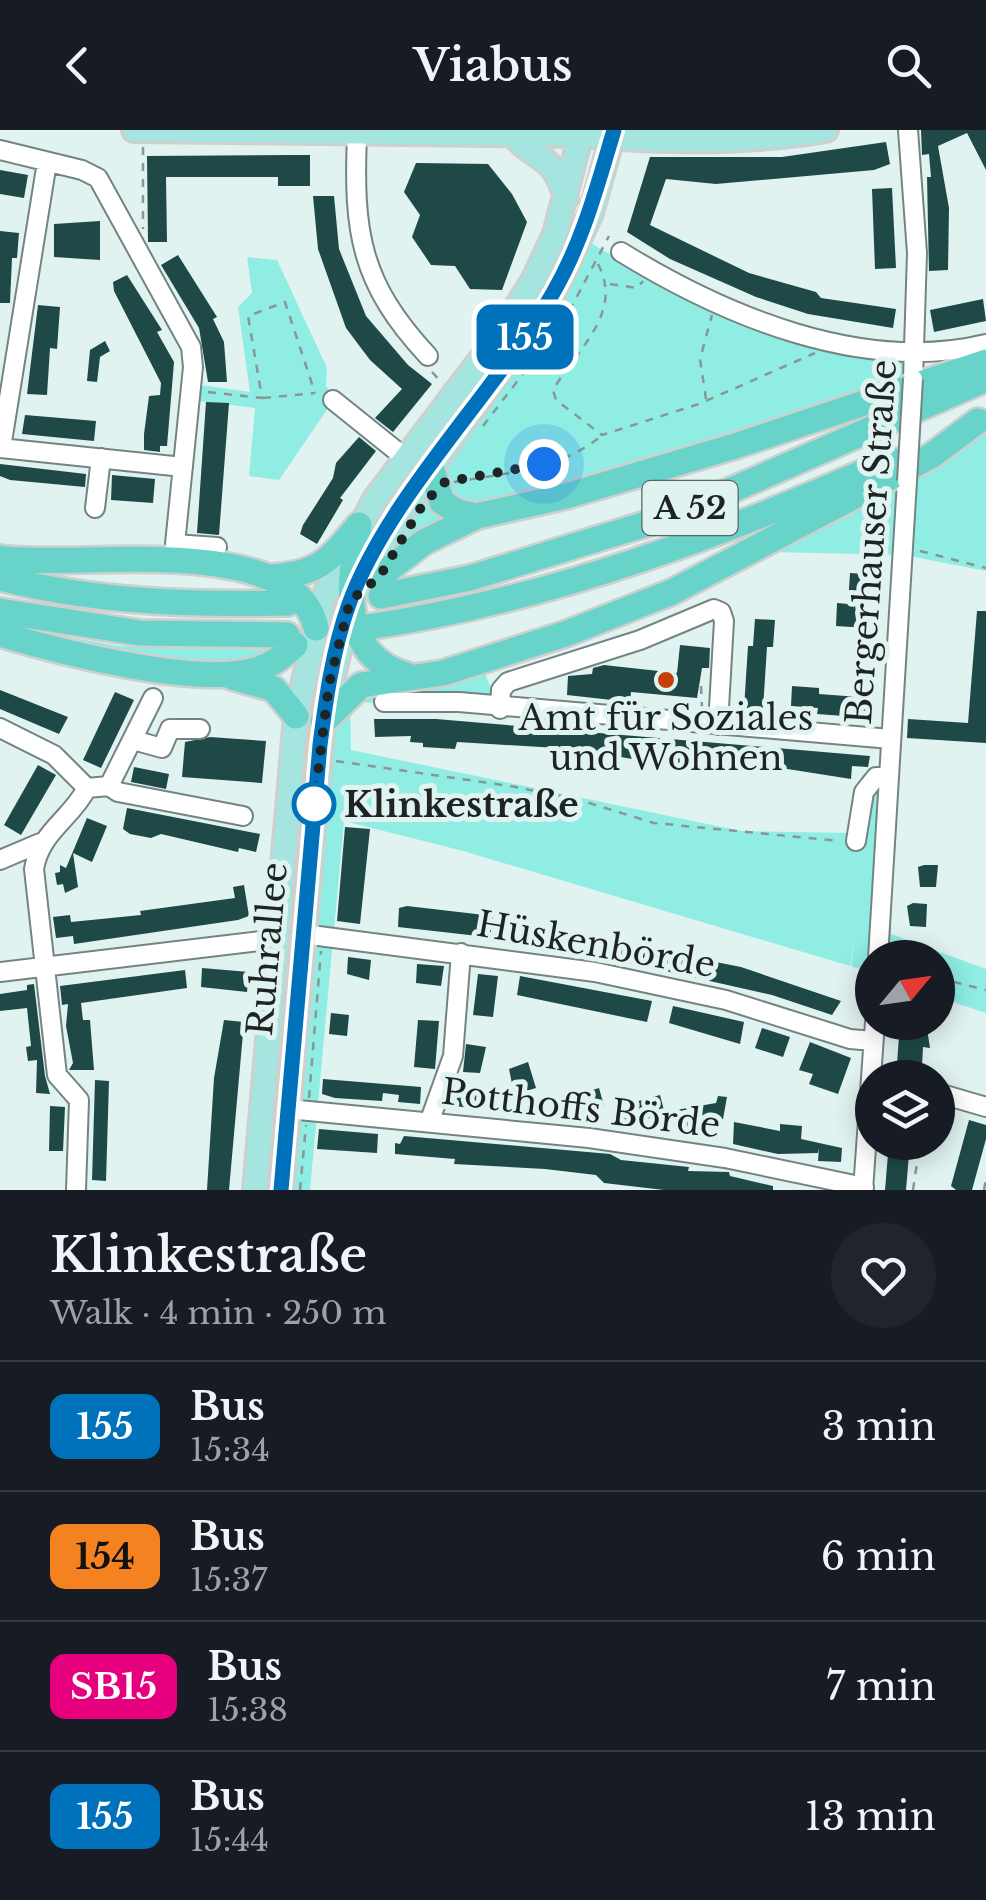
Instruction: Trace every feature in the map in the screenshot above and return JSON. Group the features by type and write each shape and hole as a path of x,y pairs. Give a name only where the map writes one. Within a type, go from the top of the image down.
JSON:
{"highway":[{"path":"377,577 424,542 477,516 566,496 735,446 986,362"},
{"name":"A 52","path":"377,577 470,578 672,516 986,379"},
{"path":"323,722 355,688 433,676 547,640 654,600 931,456 982,419"},
{"name":"A 52","path":"368,627 506,599 643,557 846,480 982,419"},
{"path":"438,480 450,508 477,516"},
{"path":"359,525 350,601 357,634 366,650 382,665 411,677"},
{"path":"0,558 206,563 271,577 302,575 322,566 359,525"},
{"path":"271,577 300,599 316,628"},
{"path":"0,578 123,600 188,605 288,603"},
{"path":"0,611 140,634 291,640"},
{"path":"0,634 129,664 217,673 274,689 296,716"},
{"path":"217,673 259,669 291,640"}],"main road":[{"path":"134,130 514,136 582,132 651,140 761,138 826,130"},
{"name":"Ruhrallee","path":"256,1190 296,716 330,582 359,525 404,457 514,312 546,256 566,198 582,132"},
{"path":"291,640 316,628 377,577 554,292 591,213 613,134"},
{"path":"514,136 523,146 544,156 560,180 566,198"},
{"path":"601,180 651,140"},
{"name":"Ruhrallee","path":"281,1190 298,1109 323,722 330,675 350,601"},
{"path":"316,628 330,675"}],"street":[{"name":"Bergerhauser Straße","path":"879,940 915,352 917,253 908,130"},
{"path":"357,135 355,214 365,260 387,308 428,356"},
{"path":"0,150 98,178 139,250 192,347 175,544 217,547"},
{"path":"47,162 1,448 183,467"},
{"path":"621,252 717,304 820,338 915,352 986,344"},
{"path":"324,397 404,457"},
{"path":"96,508 100,458"},
{"path":"500,710 501,690 508,682 640,640 714,609 721,612 724,620 710,724"},
{"path":"109,786 153,698"},
{"path":"384,702 459,702 500,710 891,739"},
{"path":"0,728 54,754 88,788"},
{"path":"134,740 162,748 170,729 200,729"},
{"path":"856,840 864,792 876,777 888,777"},
{"path":"88,788 109,786 118,792 243,816"},
{"path":"0,860 40,844 73,811 88,788"},
{"path":"40,844 34,869 57,1075 80,1100 76,1190"},
{"name":"Hüskenbörde","path":"312,935 595,972 726,1000 855,1038"},
{"path":"0,972 277,939"},
{"path":"430,1120 453,1056 462,952"},
{"path":"955,1098 986,1107"},
{"name":"Potthoffs Börde","path":"298,1109 658,1147 864,1188"},
{"path":"864,1188 867,1160"}],"path":[{"path":"139,250 143,236 143,131"},
{"path":"479,431 566,319 608,236"},
{"path":"596,262 609,284 604,311 553,390 556,400 602,435"},
{"path":"609,284 637,288 650,269"},
{"path":"191,390 262,398 324,397 285,302 248,316 262,398"},
{"path":"706,401 700,382 701,349 717,304"},
{"path":"438,480 561,460 582,452 602,435 706,401 812,356 820,338"},
{"path":"428,356 432,372 444,384 450,376"},
{"path":"904,549 986,568"},
{"path":"701,686 710,724"},
{"path":"340,762 495,783 576,799 654,823 856,840"},
{"path":"300,1190 298,1109 312,935"},
{"path":"955,982 986,990"},
{"path":"913,1190 917,1160"},
{"path":"984,1190 986,1179"}],"shaded area":[{"path":"585,240 709,310 768,328 914,352 912,388 807,422 472,508 391,549 440,460"},
{"path":"247,257 277,260 327,368 326,386 335,398 279,480 249,476 255,408 199,401 201,385 250,392 238,307 252,293"},
{"path":"986,433 986,571 904,555 771,552"},
{"path":"0,625 119,646 275,650 246,666 143,659"},
{"path":"484,671 499,708 355,702 367,690"},
{"path":"306,685 350,696 351,750 741,831 853,833 858,829 862,775 888,776 893,853 891,934 907,940 855,940 855,967 851,966 854,939 850,966 463,851 344,821 310,1190 256,1190"},
{"path":"955,958 986,969 986,1013 955,1003"}],"building":[{"path":"921,130 986,130 986,170 967,133 938,146 949,208 948,270 929,271 927,177 931,177 929,154 922,155"},
{"path":"886,142 890,164 874,170 716,184 666,179 650,225 749,273 816,292 821,298 896,309 893,328 808,314 756,297 670,259 627,232 650,157 782,157"},
{"path":"310,155 310,186 278,186 278,177 166,177 167,242 148,242 147,156"},
{"path":"416,163 488,164 512,194 527,222 502,290 470,289 455,266 431,265 412,237 420,215 404,192"},
{"path":"0,170 28,175 24,198 0,194"},
{"path":"892,188 896,268 875,269 872,189"},
{"path":"313,196 334,196 339,249 366,316 408,365 432,384 393,432 375,418 402,389 370,360 346,328 318,249"},
{"path":"100,221 100,260 54,257 54,224"},
{"path":"0,231 19,233 17,258 12,258 10,303 0,303"},
{"path":"178,255 217,317 213,319 224,342 227,382 208,382 199,328 161,265"},
{"path":"127,275 162,330 157,332 174,362 167,446 160,446 160,452 144,450 144,434 149,396 160,395 161,383 114,291 113,282"},
{"path":"983,299 986,321 934,332 930,310"},
{"path":"38,305 60,307 57,349 50,348 47,395 27,394"},
{"path":"105,341 110,351 100,357 97,382 87,381 90,350"},
{"path":"206,402 229,403 219,535 197,533"},
{"path":"25,415 96,421 94,441 22,434"},
{"path":"359,437 376,451 340,498 343,500 317,544 300,534 303,525 333,478 336,463"},
{"path":"0,464 86,474 85,487 10,480 0,476"},
{"path":"112,475 155,479 153,503 111,500"},
{"path":"850,573 880,575 879,594 869,593 867,628 836,626 837,603 848,604"},
{"path":"977,611 986,611 986,743 907,738 908,719 968,723"},
{"path":"755,619 775,620 773,647 767,647 763,709 744,708 748,646 753,646"},
{"path":"680,645 710,648 709,668 702,668 697,698 631,692 630,702 567,695 568,676 592,674 593,668 604,665 677,673"},
{"path":"792,686 819,688 819,694 872,698 871,718 817,714 818,708 791,706"},
{"path":"0,690 68,717 59,734 0,709"},
{"path":"115,692 134,700 101,768 83,760"},
{"path":"374,719 436,719 870,756 868,767 852,766 851,779 762,765 733,764 733,770 685,768 574,749 457,742 455,749 423,747 423,743 410,742 411,736 375,737"},
{"path":"210,737 266,741 262,783 182,777 185,742"},
{"path":"38,765 56,775 21,835 4,825"},
{"path":"134,767 169,774 166,789 131,782"},
{"path":"127,808 260,834 256,852 239,848 238,852 161,834 151,838 130,834 123,829"},
{"path":"87,818 107,826 92,862 73,853 78,887 65,893 63,884 57,885 55,873 60,872 60,865 66,868"},
{"path":"345,827 370,829 360,924 337,921"},
{"path":"938,865 936,887 920,887 918,867"},
{"path":"244,885 249,916 238,920 74,944 73,936 56,938 53,917 70,915 71,922 141,915 140,911 235,898 233,887"},
{"path":"927,904 926,927 910,926 907,906"},
{"path":"399,908 493,916 490,937 511,916 529,925 741,967 841,1001 832,1015 772,995 612,959 555,949 550,953 549,948 505,939 398,927"},
{"path":"348,957 371,960 369,980 347,974"},
{"path":"417,964 444,966 441,986 416,983"},
{"path":"202,968 249,972 247,992 201,987"},
{"path":"185,970 187,988 81,1003 83,1020 90,1020 94,1070 69,1070 73,1063 66,1026 68,1004 62,1005 60,986"},
{"path":"478,974 498,976 493,1017 473,1015"},
{"path":"520,976 652,1001 647,1022 517,995"},
{"path":"34,984 50,1094 36,1093 37,1060 28,1061 26,1047 31,1046 27,1008 0,1011 0,994 27,990 27,985"},
{"path":"673,1006 744,1022 740,1044 669,1023"},
{"path":"331,1013 349,1015 347,1036 329,1034"},
{"path":"224,1020 244,1022 229,1190 207,1190 214,1078"},
{"path":"418,1020 439,1021 435,1069 414,1067"},
{"path":"762,1028 790,1037 783,1057 755,1048"},
{"path":"899,1040 929,1040 930,1048 923,1047 922,1060 897,1060"},
{"path":"810,1042 851,1058 838,1094 809,1084 813,1074 799,1070"},
{"path":"466,1044 486,1047 480,1073 463,1072"},
{"path":"528,1062 536,1088 523,1092 526,1100 516,1103 509,1069"},
{"path":"323,1079 421,1087 420,1104 398,1102 399,1095 383,1093 382,1101 335,1098 322,1094"},
{"path":"95,1080 109,1081 106,1181 92,1180"},
{"path":"599,1088 604,1106 564,1118 559,1100"},
{"path":"458,1089 478,1090 476,1109 456,1106"},
{"path":"660,1095 665,1114 623,1125 617,1107"},
{"path":"718,1096 727,1097 723,1119 682,1131 676,1110 716,1103"},
{"path":"50,1106 65,1107 63,1151 49,1151"},
{"path":"969,1120 986,1125 986,1139 972,1190 956,1190 951,1186"},
{"path":"734,1122 780,1131 780,1124 802,1126 801,1139 842,1148 841,1162 818,1161 819,1148 818,1153 778,1154 733,1144"},
{"path":"319,1129 378,1134 377,1153 317,1149"},
{"path":"404,1136 610,1154 621,1160 689,1167 688,1171 729,1172 730,1176 773,1186 773,1190 664,1190 604,1183 596,1175 454,1164 455,1159 395,1154 395,1143 400,1144"},
{"path":"888,1160 908,1160 906,1190 885,1190"}],"bus line":[{"name":"155","path":"281,1190 320,745 330,678 350,601 401,512 554,292 591,213 614,130"}],"place":[{"name":"Amt für Soziales und Wohnen","path":"666,680"},
{"name":"Klinkestraße","path":"314,804"}],"route":[{"path":"314,804 329,684 350,601 380,576 423,504 445,482 544,464"}]}
